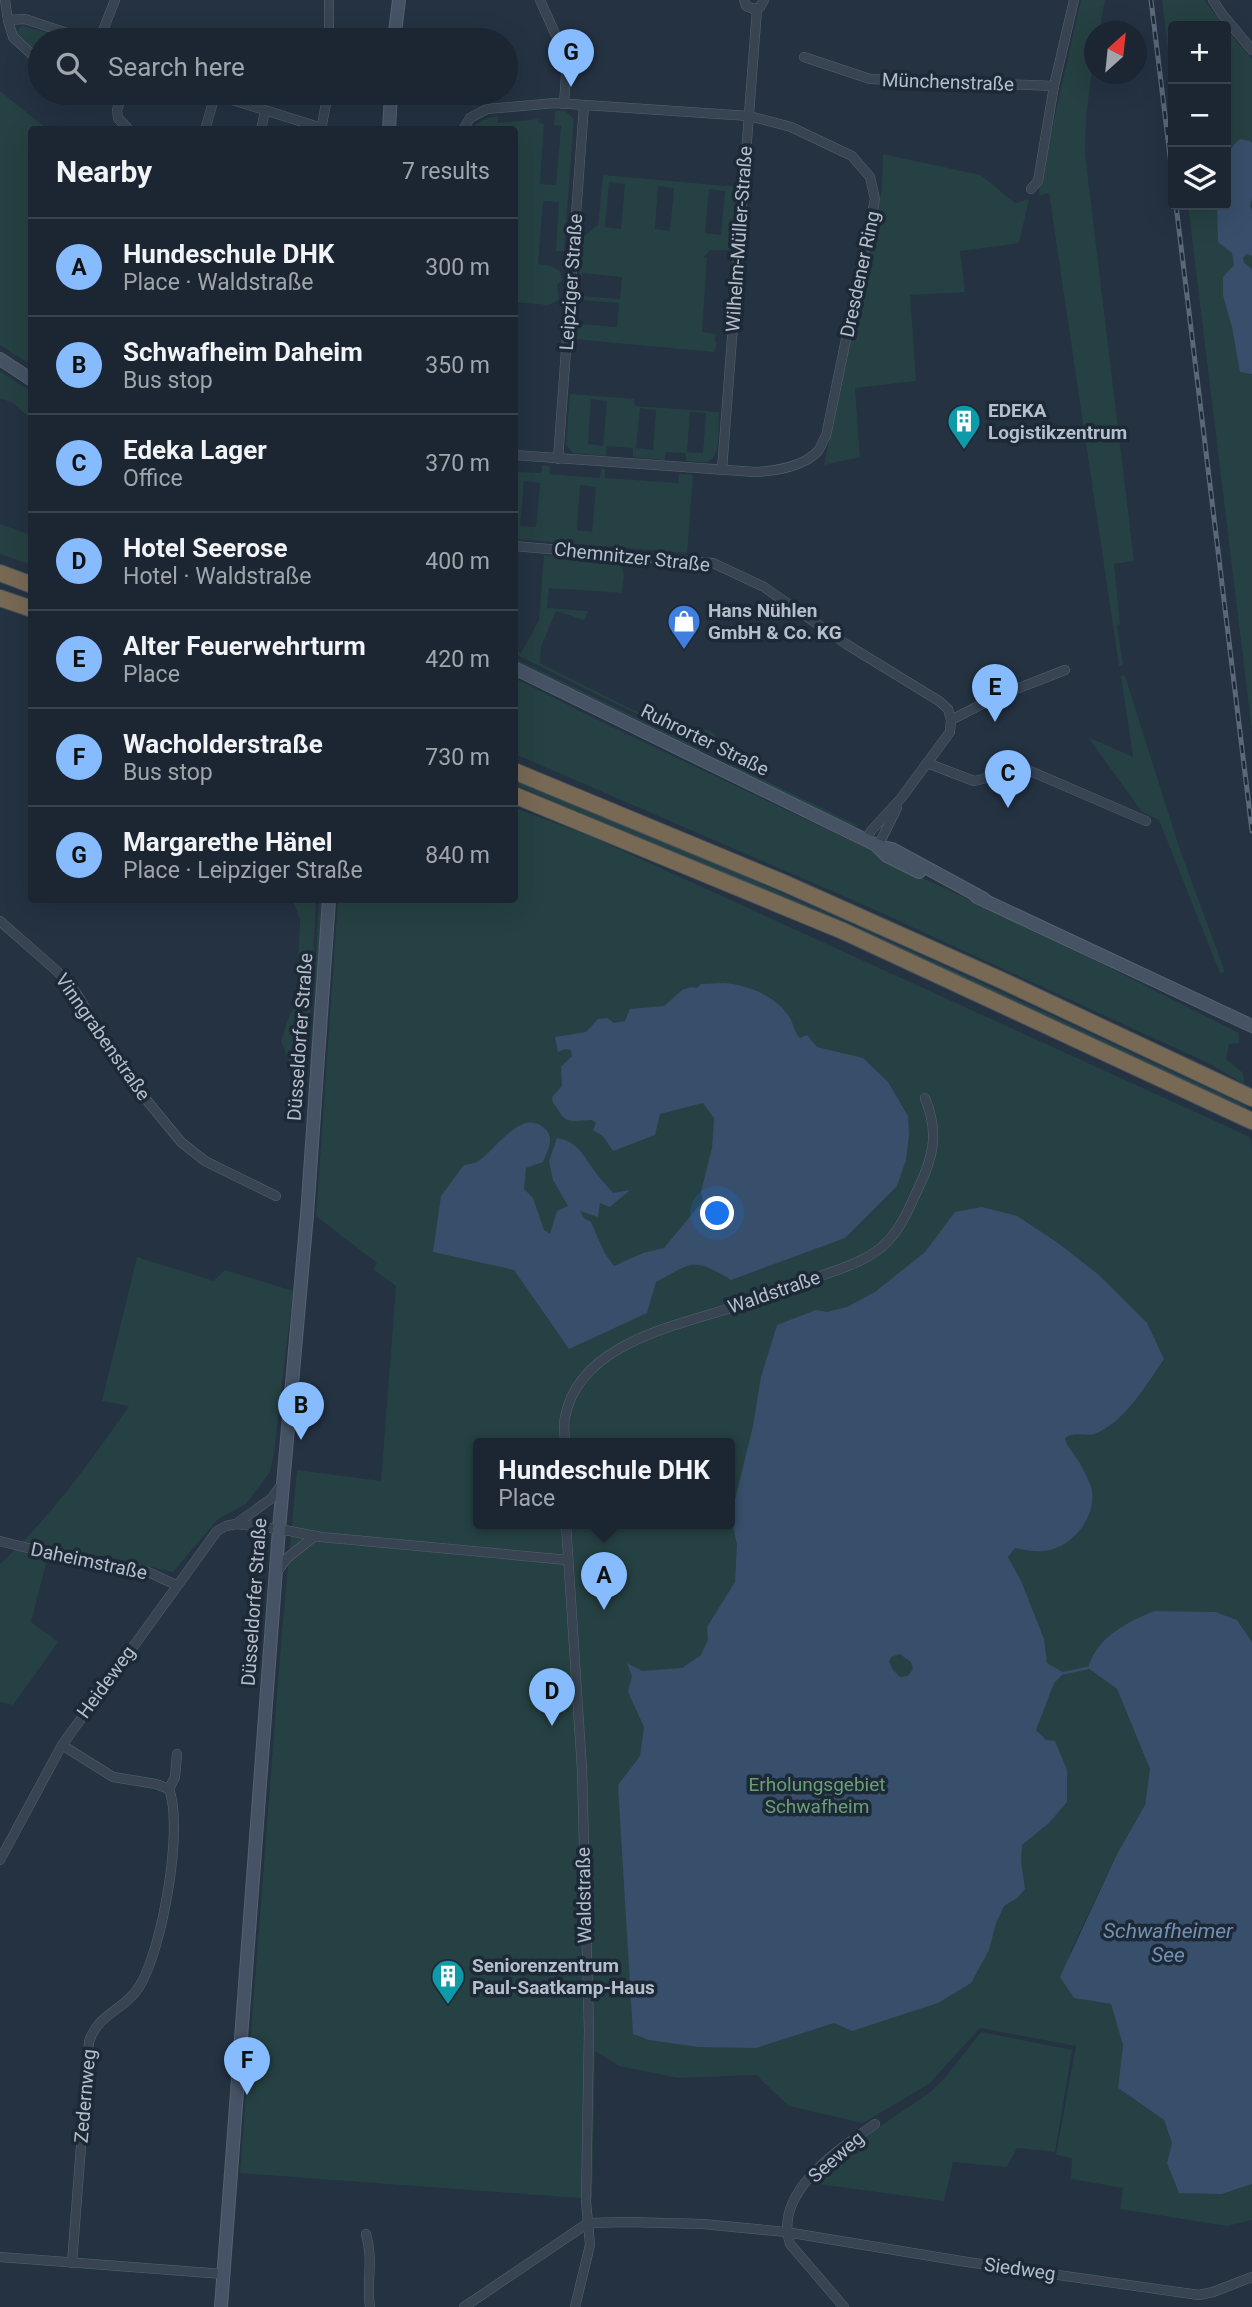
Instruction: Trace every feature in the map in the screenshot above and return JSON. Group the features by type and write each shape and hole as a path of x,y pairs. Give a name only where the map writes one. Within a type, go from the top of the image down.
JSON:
{"highway":[{"path":"0,573 28,583"},
{"path":"0,598 28,608"},
{"path":"518,773 797,889 1001,980 1252,1098"},
{"path":"518,797 843,931 1252,1121"}],"main road":[{"path":"396,28 399,0"},
{"path":"389,126 390,105"},
{"path":"0,359 28,377"},
{"name":"Ruhrorter Straße","path":"518,670 872,843 901,864 984,899 1252,1027"},
{"name":"Düsseldorfer Straße","path":"221,2307 279,1529 307,1215 329,903"}],"street":[{"path":"5,0 13,37 28,51"},
{"path":"104,28 115,0"},
{"path":"329,0 329,28"},
{"path":"540,0 567,60 564,104"},
{"path":"744,0 748,8 758,9 764,0"},
{"path":"1031,189 1038,181 1054,86 1074,0"},
{"path":"1213,0 1252,50"},
{"name":"Wilhelm-Müller-Straße","path":"722,470 758,9"},
{"path":"8,20 25,19 52,28"},
{"name":"Münchenstraße","path":"804,57 870,79 1054,86"},
{"name":"Dresdener Ring","path":"465,126 470,118 487,109 564,104 749,116 791,127 852,156 870,177 876,199 826,436 818,451 802,462 774,471 755,472 518,455"},
{"path":"119,105 118,118 126,126"},
{"path":"206,126 211,105"},
{"path":"247,105 312,126"},
{"path":"322,126 326,105"},
{"name":"Leipziger Straße","path":"558,459 584,106"},
{"path":"262,126 265,111"},
{"name":"Chemnitzer Straße","path":"518,546 713,564 764,587 846,644 939,701 948,709 951,720"},
{"path":"872,843 950,732 951,720 1065,670"},
{"path":"927,763 974,781 987,778 994,761 1000,758 1146,821"},
{"path":"872,843 871,831 902,797"},
{"name":"Vinngrabenstraße","path":"0,921 58,972 77,994 126,1075 181,1142 205,1161 276,1196"},
{"name":"Waldstraße","path":"565,1438 564,1419 574,1391 592,1368 636,1339 852,1265 889,1240 909,1209 933,1156 932,1118 925,1098"},
{"name":"Heideweg","path":"0,1860 62,1745 176,1585 217,1531 236,1524 272,1498 284,1482"},
{"path":"236,1524 314,1536 568,1560"},
{"name":"Waldstraße","path":"566,1529 582,1770 589,2030 586,2201 590,2245 575,2307"},
{"path":"276,1573 287,1558 314,1536"},
{"name":"Daheimstraße","path":"0,1541 67,1557 146,1571 176,1585"},
{"path":"62,1745 113,1777 156,1784 169,1789"},
{"name":"Zedernweg","path":"72,2263 89,2042 99,2022 139,1988 150,1964 163,1922 174,1827 173,1801 169,1789 175,1777 177,1754"},
{"name":"Seeweg","path":"786,2232 794,2199 803,2185 835,2154 875,2124"},
{"path":"464,2307 588,2222"},
{"name":"Siedweg","path":"588,2222 703,2224 786,2232 980,2264 1199,2295 1252,2277"},
{"path":"786,2232 790,2244 844,2307"},
{"path":"366,2234 372,2253 370,2307"},
{"path":"0,2257 223,2274"},
{"path":"1199,2295 1201,2307"}],"green space":[{"path":"1081,0 1105,0 1101,21 1084,21 1084,84 1090,84 1085,154 1134,561 1114,564 1120,624 1117,625 1123,665 1119,666 1049,193 1039,196"},
{"path":"1162,0 1204,0 1220,21 1168,21 1168,49"},
{"path":"23,26 31,28 28,28 28,47 15,35"},
{"path":"1231,35 1252,59 1252,731 1189,210 1231,210"},
{"path":"0,91 43,126 28,126 28,363 0,345"},
{"path":"555,111 565,111 574,119 564,251 556,251 559,202 543,201 538,264 560,271 562,280 557,285 559,300 548,305 518,302 518,126 475,126 480,121 498,116 498,123 539,119 538,123 544,124 540,184 556,185 561,126 554,125"},
{"path":"883,154 981,175 1015,203 1029,199 1019,243 960,251 965,292 910,295 916,381 855,388 860,457 824,465 882,189"},
{"path":"603,175 737,187 732,250 710,250 703,258 707,258 702,332 717,334 714,339 717,344 714,352 574,339 582,238 598,226","holes":["609,182 625,184 621,229 605,227","658,186 674,188 670,231 655,229","709,189 725,191 721,235 705,233","582,273 622,277 620,299 580,296","579,300 619,303 617,327 577,324"]},
{"path":"0,371 28,390 28,416 13,403 0,398"},
{"path":"570,394 634,399 635,406 719,412 718,446 713,458 707,462 686,461 686,453 666,452 665,460 633,457 633,448 607,446 606,456 573,453 566,445","holes":["591,399 607,401 603,446 588,444","640,408 656,410 653,450 636,448","690,412 706,413 703,453 687,452"]},
{"path":"542,465 550,466 549,474 600,478 601,469 605,469 605,478 678,483 679,474 693,475 687,553 518,539 518,472 541,473","holes":["524,481 540,483 536,527 520,526","580,485 596,487 592,532 577,530"]},
{"path":"0,524 28,534 28,564 0,554"},
{"path":"544,555 615,562 623,571 622,593 549,588 547,608 588,611 584,620 556,611 541,647 540,663 633,710 702,736 705,729 714,733 717,738 712,746 706,748 518,655 539,620"},
{"path":"518,660 703,750 698,750 518,662"},
{"path":"1121,676 1125,676 1179,847 1225,972 1220,973 1159,820 1142,812 1088,737 1133,757"},
{"path":"518,680 1039,932 1239,1033 1239,1043 1229,1044 1226,1059 1243,1073 1244,1084 1210,1064 864,905 518,755"},
{"path":"729,763 859,826 850,826 731,767"},
{"path":"518,782 699,857 882,938 1246,1106 1247,1110 760,888 518,786"},
{"name":"Erholungsgebiet Schwafheim","path":"518,809 590,836 1250,1137 1252,1642 1237,1620 1088,1668 1117,1689 1150,1769 1145,1805 1117,1854 1071,1950 1074,1998 1111,2004 1123,2045 1118,2088 1164,2120 1172,2143 1167,2163 1222,2194 1252,2184 1252,2220 1227,2226 1120,2209 1123,2188 1071,2179 1072,2158 1056,2155 1076,2046 980,2028 929,2084 863,2123 789,2106 756,2075 678,2078 619,2066 595,2051 592,2199 240,2173 297,1470 381,1481 396,1286 373,1269 377,1263 316,1216 338,903 518,903"},
{"path":"294,903 316,903 307,1069 296,1079 281,1041 290,1014 296,1006 300,920"},
{"path":"319,903 322,903 310,1088"},
{"path":"137,1257 214,1281 225,1270 293,1291 270,1472 246,1504 218,1519 173,1572 113,1558 50,1548 31,1622 58,1642 13,1705 0,1702 0,1564 52,1509 129,1406 102,1401"},
{"path":"981,2032 1072,2050 1055,2152 1017,2148 1007,2167 953,2162 944,2201 817,2184 864,2137 928,2094 943,2080"}],"water":[{"path":"1240,139 1252,143 1252,256 1247,254 1243,258 1244,263 1252,269 1252,374 1240,372 1223,295 1223,277 1234,265 1232,253 1218,242 1217,210 1231,210 1233,145"},
{"path":"724,983 743,986 770,998 790,1018 800,1038 807,1035 817,1047 863,1058 888,1082 908,1116 906,1160 897,1186 845,1238 731,1280 700,1265 678,1270 656,1282 647,1313 569,1349 514,1270 433,1252 441,1196 464,1165 475,1163 516,1128 525,1123 534,1123 547,1131 550,1143 543,1162 526,1168 524,1189 533,1198 544,1230 550,1234 557,1211 568,1206 553,1180 549,1161 557,1138 577,1148 613,1193 630,1190 610,1207 600,1203 598,1217 580,1211 584,1218 591,1222 604,1252 614,1266 643,1253 664,1248 703,1201 701,1192 712,1148 714,1118 703,1103 660,1114 655,1135 613,1151 603,1136 593,1130 596,1123 592,1120 566,1119 553,1103 552,1097 562,1086 561,1067 572,1056 571,1050 558,1052 555,1037 586,1032 598,1019 607,1018 614,1023 625,1021 630,1009 664,1006 682,990 691,987"},
{"path":"982,1207 1017,1216 1099,1275 1147,1323 1164,1359 1135,1400 1108,1427 1097,1433 1065,1438 1092,1491 1090,1512 1079,1531 1062,1545 1052,1549 1035,1551 1015,1548 1008,1557 1021,1581 1044,1639 1047,1663 1064,1673 1054,1683 1036,1730 1046,1740 1055,1741 1067,1770 1067,1802 1049,1823 1022,1845 1025,1889 1004,1906 989,1950 971,1983 938,2003 852,2031 834,2023 756,2048 698,2047 649,2040 633,2034 618,1785 640,1756 644,1727 628,1692 632,1676 627,1663 642,1671 682,1668 701,1655 708,1640 707,1627 735,1582 735,1500 753,1426 761,1377 777,1325 816,1310 827,1312 847,1307 875,1292 925,1252 955,1212","holes":["900,1654 911,1662 913,1669 908,1676 900,1677 889,1662 891,1657"]},
{"name":"Schwafheimer See","path":"1154,1611 1215,1612 1237,1620 1252,1642 1252,2184 1222,2194 1179,2193 1167,2163 1172,2143 1164,2120 1118,2088 1123,2045 1111,2004 1074,1998 1060,1977 1117,1854 1145,1805 1150,1769 1117,1689 1088,1668 1098,1648 1114,1632"}],"waterway":[{"path":"1064,1673 1088,1668"}],"railway":[{"path":"1151,0 1169,147"},
{"path":"1177,210 1252,831"}],"place":[{"name":"Margarethe Hänel","path":"571,87"},
{"name":"EDEKA Logistikzentrum","path":"964,451"},
{"name":"Hans Nühlen GmbH & Co. KG","path":"684,651"},
{"name":"Alter Feuerwehrturm","path":"995,722"},
{"name":"Edeka Lager","path":"1008,808"},
{"name":"Schwafheim Daheim","path":"301,1440"},
{"name":"Hundeschule DHK","path":"604,1610"},
{"name":"Hotel Seerose","path":"552,1726"},
{"name":"Seniorenzentrum Paul-Saatkamp-Haus","path":"448,2006"},
{"name":"Wacholderstraße","path":"247,2095"}]}
